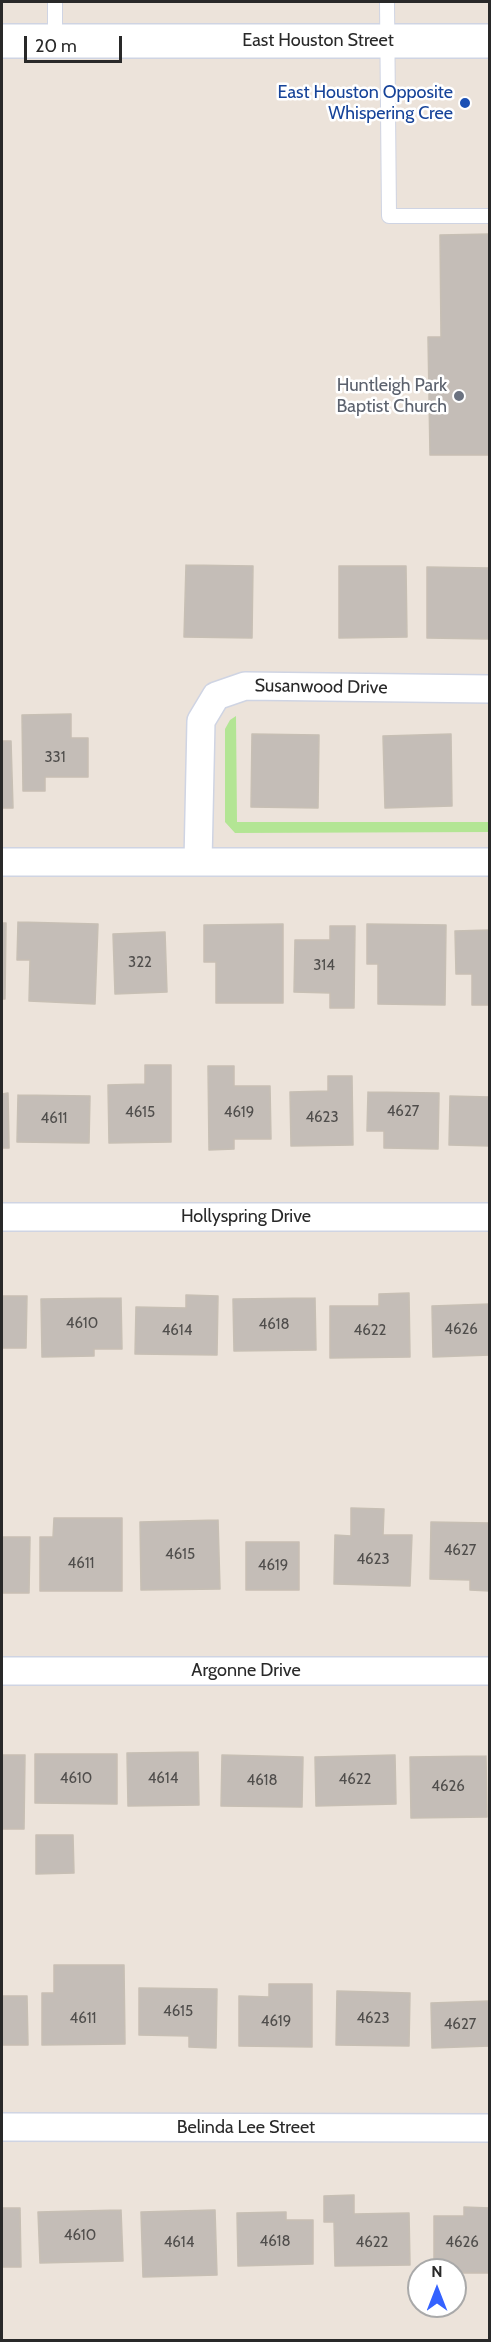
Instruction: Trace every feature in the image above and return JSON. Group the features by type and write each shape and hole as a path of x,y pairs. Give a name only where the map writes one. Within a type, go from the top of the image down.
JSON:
{"main road":[{"name":"East Houston Street","path":"2,41 489,41"}],"street":[{"name":"Susanwood Drive","path":"198,862 201,720 216,696 245,686 489,689"},
{"path":"2,861 489,862"},
{"name":"Hollyspring Drive","path":"2,1217 489,1217"},
{"name":"Argonne Drive","path":"2,1671 489,1671"},
{"name":"Belinda Lee Street","path":"2,2127 489,2128"}],"lane":[{"path":"55,2 55,41"},
{"path":"387,2 389,216 489,216"}],"green space":[{"path":"236,716 237,822 489,822 489,832 235,833 225,822 225,729 230,720"}],"building":[{"name":"Huntleigh Park Baptist Church","path":"490,234 490,455 430,455 428,337 441,337 440,235"},
{"path":"186,565 253,566 252,638 184,637"},
{"path":"339,566 406,566 407,637 339,638"},
{"path":"427,567 490,568 490,639 427,638"},
{"path":"71,714 71,738 88,738 88,777 45,777 45,791 23,791 22,715"},
{"path":"252,734 319,735 318,808 251,807"},
{"path":"451,734 452,806 385,808 383,736"},
{"path":"2,741 11,741 13,808 2,808"},
{"path":"18,922 98,924 95,1004 29,1001 30,960 17,960"},
{"path":"2,923 6,923 5,999 2,999"},
{"path":"283,924 283,1003 216,1003 216,962 204,962 204,925"},
{"path":"367,924 446,925 445,1005 378,1004 378,964 367,964"},
{"path":"330,926 355,926 354,1008 330,1008 330,993 294,992 295,940 330,940"},
{"path":"490,930 490,1005 472,1005 472,974 456,974 455,931"},
{"path":"165,932 167,992 115,994 113,934"},
{"path":"145,1065 171,1065 171,1142 109,1143 108,1085 145,1084"},
{"path":"208,1066 234,1066 234,1086 270,1086 271,1139 234,1139 234,1149 209,1150"},
{"path":"328,1076 352,1076 353,1145 291,1146 290,1092 328,1091"},
{"path":"368,1092 439,1093 438,1149 384,1148 384,1131 367,1131"},
{"path":"8,1093 9,1148 2,1148 2,1094"},
{"path":"18,1095 90,1096 89,1143 17,1142"},
{"path":"450,1096 490,1097 490,1146 449,1145"},
{"path":"409,1293 410,1357 330,1358 330,1306 379,1306 379,1294"},
{"path":"186,1295 218,1296 217,1355 135,1354 136,1307 186,1308"},
{"path":"2,1296 27,1296 26,1348 2,1348"},
{"path":"121,1298 122,1349 94,1349 94,1356 42,1357 41,1299"},
{"path":"315,1298 316,1350 234,1351 233,1299"},
{"path":"490,1304 490,1355 433,1357 432,1306"},
{"path":"351,1508 384,1509 383,1535 412,1535 410,1586 334,1584 335,1535 351,1536"},
{"path":"54,1518 122,1518 122,1591 40,1591 40,1537 53,1537"},
{"path":"218,1520 220,1589 141,1590 140,1522"},
{"path":"431,1522 490,1523 490,1591 470,1590 470,1580 430,1579"},
{"path":"2,1537 30,1537 29,1593 2,1593"},
{"path":"246,1542 299,1542 299,1590 246,1590"},
{"path":"198,1752 199,1805 128,1806 127,1753"},
{"path":"35,1754 117,1754 117,1804 35,1803"},
{"path":"2,1755 25,1755 24,1829 2,1829"},
{"path":"222,1755 303,1757 302,1807 221,1806"},
{"path":"395,1755 396,1804 316,1806 315,1757"},
{"path":"486,1756 487,1817 411,1818 410,1757"},
{"path":"36,1835 73,1835 74,1873 36,1874"},
{"path":"54,1965 124,1965 125,2044 42,2045 42,1993 54,1993"},
{"path":"269,1984 312,1984 312,2047 239,2046 239,1996 269,1997"},
{"path":"139,1988 217,1989 216,2048 189,2047 189,2036 139,2035"},
{"path":"337,1991 410,1993 409,2046 336,2045"},
{"path":"2,1996 27,1996 28,2045 2,2045"},
{"path":"490,2001 490,2046 432,2048 431,2003"},
{"path":"354,2195 354,2214 409,2213 410,2258 407,2258 407,2265 335,2266 334,2222 324,2222 324,2196"},
{"path":"464,2207 490,2208 490,2273 467,2273 467,2258 434,2258 434,2216 464,2216"},
{"path":"2,2208 20,2208 21,2267 2,2267"},
{"path":"121,2210 123,2261 40,2263 38,2212"},
{"path":"215,2210 217,2275 143,2277 141,2212"},
{"path":"286,2212 286,2220 313,2220 313,2264 238,2266 237,2213"}],"place":[{"name":"East Houston Opposite Whispering Cree","path":"465,103"},
{"name":"Huntleigh Park Baptist Church","path":"459,396"}]}
